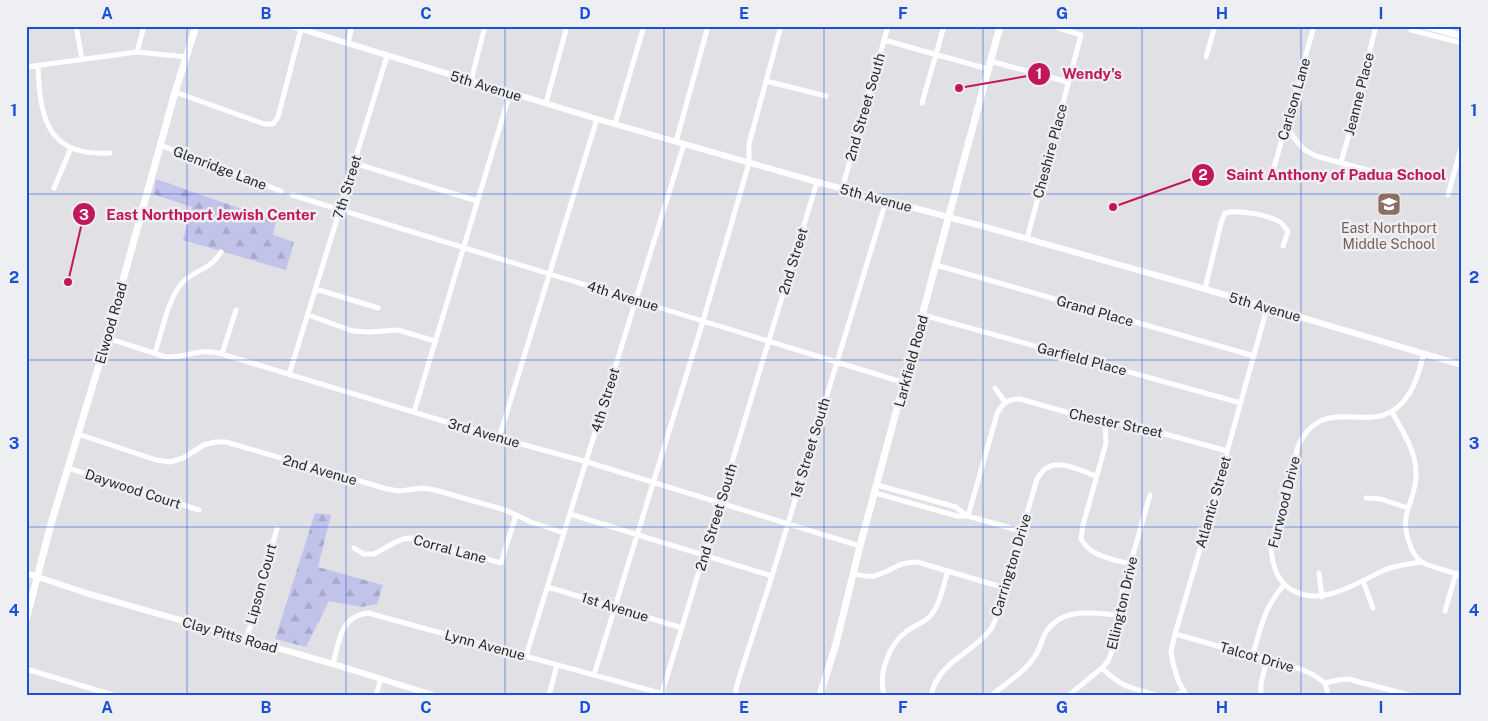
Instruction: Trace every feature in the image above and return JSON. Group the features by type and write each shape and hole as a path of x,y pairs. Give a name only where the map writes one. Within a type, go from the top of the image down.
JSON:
{"main road":[{"name":"Elwood Road","path":"26,620 68,468 107,338 174,92 196,26"},
{"name":"Larkfield Road","path":"820,695 836,642 860,546 1000,26"},
{"path":"1426,26 1442,28 1462,36"}],"street":[{"path":"76,26 82,59"},
{"path":"137,52 144,26"},
{"name":"5th Avenue","path":"291,26 596,119 1205,289 1462,365"},
{"path":"348,44 352,26"},
{"path":"471,81 485,26"},
{"path":"546,103 568,26"},
{"path":"615,124 644,26"},
{"path":"676,142 708,26"},
{"path":"594,675 749,163 749,144 780,26"},
{"name":"2nd Street South","path":"842,189 888,26"},
{"path":"922,103 944,26"},
{"name":"Cheshire Place","path":"1027,239 1081,35 1053,26"},
{"path":"1206,57 1215,26"},
{"name":"Carlson Lane","path":"1273,171 1314,26"},
{"name":"Jeanne Place","path":"1341,162 1365,79 1376,26"},
{"path":"174,92 264,124 273,124 278,117 301,29"},
{"path":"1411,30 1462,44"},
{"path":"884,40 988,69"},
{"path":"26,67 137,52 186,57"},
{"name":"7th Street","path":"289,375 387,56"},
{"path":"990,60 1068,82"},
{"path":"38,66 43,115 53,134 71,148 97,154 110,153"},
{"path":"766,81 826,96"},
{"path":"414,412 510,93"},
{"path":"499,438 596,119"},
{"path":"1288,121 1292,136 1305,150 1316,156 1382,174 1394,171"},
{"name":"4th Street","path":"526,656 684,144"},
{"path":"1448,195 1460,163 1462,144"},
{"name":"Glenridge Lane","path":"160,145 280,191"},
{"path":"54,188 71,148"},
{"path":"354,163 477,201"},
{"name":"2nd Street","path":"769,341 817,182"},
{"path":"292,195 341,210"},
{"name":"1st Street South","path":"736,695 739,678 886,201"},
{"name":"4th Avenue","path":"341,210 905,383"},
{"path":"1205,289 1223,212 1241,212 1282,223 1288,231 1283,246"},
{"path":"156,353 171,302 177,289 185,280 215,262 220,252"},
{"name":"Grand Place","path":"936,265 1254,356"},
{"path":"316,289 378,308"},
{"name":"Atlantic Street","path":"1184,693 1174,671 1171,651 1267,308"},
{"path":"222,354 236,310"},
{"path":"308,315 353,331 398,330 435,341"},
{"name":"Garfield Place","path":"923,315 1241,403"},
{"name":"3rd Avenue","path":"107,338 166,357 176,357 205,351 222,354 499,438 587,462 860,546"},
{"name":"2nd Street South","path":"665,694 682,628 769,341"},
{"path":"1421,562 1407,538 1406,519 1415,486 1416,466 1408,440 1392,412 1408,396 1414,386 1424,354"},
{"path":"968,516 997,414 1005,402 995,388"},
{"name":"Chester Street","path":"1005,402 1020,399 1105,423 1125,423 1227,451"},
{"name":"Furwood Drive","path":"1284,585 1272,562 1271,550 1298,446 1306,432 1321,420 1328,418 1339,416 1373,418 1392,412"},
{"path":"1105,423 1106,443 1081,533 1081,539 1096,554 1130,564"},
{"name":"2nd Avenue","path":"78,434 156,460 170,462 183,458 204,445 226,442 387,489 399,491 423,488 435,490 516,514 531,522 564,533"},
{"name":"Carrington Drive","path":"931,695 936,679 942,671 992,627 1040,473 1046,467 1062,464 1096,476"},
{"name":"Daywood Court","path":"68,468 199,510"},
{"path":"877,485 956,507 968,516"},
{"path":"875,493 957,516 968,516 1021,531"},
{"path":"907,502 909,494"},
{"name":"Ellington Drive","path":"1070,695 1108,661 1114,645 1117,615 1150,495"},
{"path":"1366,498 1381,499 1408,508"},
{"name":"Corral Lane","path":"354,548 364,554 374,554 403,539 411,538 501,563 516,514"},
{"path":"570,514 772,576"},
{"name":"Lipson Court","path":"246,639 259,601 262,579 277,529"},
{"path":"854,574 872,576 907,562 917,562 1005,588"},
{"path":"1253,655 1266,610 1284,585 1301,595 1322,596 1334,593 1389,569 1421,562 1459,574 1445,611"},
{"path":"884,695 882,680 894,643 908,630 924,622 931,615 939,599 948,571"},
{"name":"Clay Pitts Road","path":"26,573 433,695"},
{"path":"1319,573 1322,596"},
{"path":"1362,581 1373,608"},
{"name":"1st Avenue","path":"548,587 682,628"},
{"name":"Lynn Avenue","path":"332,664 342,630 346,624 351,618 368,613 665,694"},
{"path":"992,695 1035,657 1047,630 1053,623 1073,613 1117,615"},
{"name":"Talcot Drive","path":"1175,634 1306,671 1325,683"},
{"path":"1261,695 1261,683 1267,659"},
{"path":"550,695 557,665"},
{"path":"1102,668 1116,682 1124,686 1156,695"},
{"path":"26,669 113,695"},
{"path":"376,695 381,679"},
{"path":"1328,695 1325,683 1348,679 1409,695"},
{"path":"1175,695 1184,693"}],"green space":[{"path":"156,179 276,221 273,235 294,242 286,270 183,240 192,207 153,194"},
{"path":"315,513 331,515 318,567 383,585 377,604 362,607 329,601 306,647 275,639"}],"place":[{"name":"Wendy's","path":"959,88"},
{"name":"East Northport Middle School","path":"1389,204"},
{"name":"Saint Anthony of Padua School","path":"1113,207"},
{"name":"East Northport Jewish Center","path":"68,282"}]}
